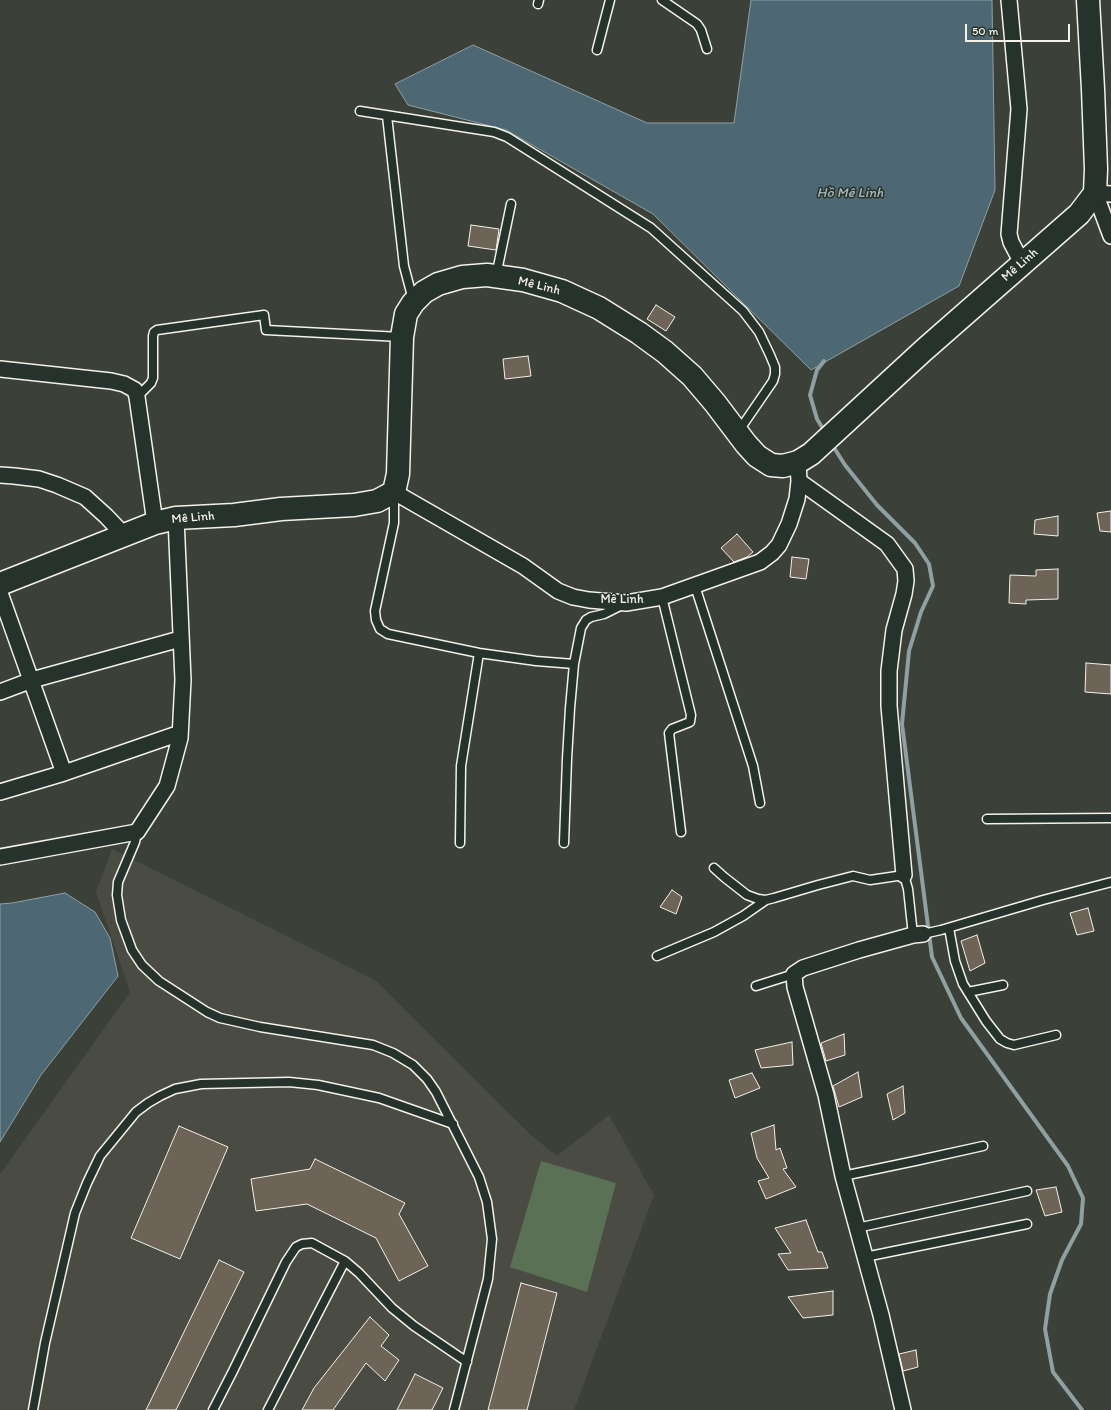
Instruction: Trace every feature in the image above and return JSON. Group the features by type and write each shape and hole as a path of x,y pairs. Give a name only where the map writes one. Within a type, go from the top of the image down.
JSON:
{"street":[{"path":"1009,0 1019,109 1009,234 1011,242 1022,263"},
{"path":"1088,0 1096,170 1103,194 1111,236"},
{"name":"Mê Linh","path":"394,492 523,566 558,591 573,597 626,603 662,597 760,562 779,545 789,524 803,466 852,416 924,350 1022,263 1103,194"},
{"name":"Mê Linh","path":"0,584 155,523 176,518 234,515 281,509 354,505 377,501 394,492 398,474 402,337 406,314 413,303 424,292 438,284 462,277 487,275 523,280 562,291 599,308 639,333 665,352 692,376 757,456 771,466 803,466"},
{"path":"0,369 111,381 135,390 155,523"},
{"path":"803,466 887,544 905,568 906,581 904,594 894,630 888,671 889,706 904,875"},
{"path":"0,475 39,479 85,497 106,516 124,536"},
{"path":"0,857 137,832 167,786 175,760 180,734 182,680 176,518"},
{"path":"0,592 64,773"},
{"path":"0,692 32,680 180,639"},
{"path":"0,792 64,773 180,734"},
{"path":"903,1410 881,1315 843,1176 826,1096 795,987 794,974 803,968 845,954 918,934"}],"lane":[{"path":"597,50 610,0"},
{"path":"662,0 697,24 701,30 707,49"},
{"path":"360,111 494,132 507,137 651,228 743,311 759,332 770,355 775,374 773,381 738,433"},
{"path":"388,116 404,266 413,303"},
{"path":"496,276 511,204"},
{"path":"137,397 151,383 153,378 153,336 154,332 157,330 264,315 266,330 402,337"},
{"path":"394,492 394,523 375,611 376,620 380,629 388,634 479,653 536,661 574,664"},
{"path":"695,586 753,766 760,803"},
{"path":"662,597 691,715 690,722 672,729 669,733 681,832"},
{"path":"564,843 567,759 574,664 581,628 586,620 591,617 604,614 626,603"},
{"path":"460,843 461,766 479,653"},
{"path":"987,819 1111,818"},
{"path":"137,832 135,842 118,882 117,895 121,920 132,950 142,965 159,981 207,1012 220,1018 260,1027 373,1045 393,1053 413,1065 427,1079 436,1092 479,1177 487,1202 492,1239 488,1279 454,1410"},
{"path":"714,868 747,895 766,900"},
{"path":"657,956 714,932 743,916 766,900 854,876 870,880 904,875 918,934 945,929 1043,900 1111,882"},
{"path":"945,929 963,984 986,1021 1000,1039 1006,1043 1014,1045 1056,1035"},
{"path":"756,986 794,974"},
{"path":"968,992 1003,985"},
{"path":"33,1410 45,1343 75,1213 100,1156 136,1112 148,1103 175,1090 201,1084 289,1082 318,1085 379,1098 453,1124"},
{"path":"843,1176 983,1146"},
{"path":"857,1228 1027,1191"},
{"path":"865,1257 1028,1224"},
{"path":"213,1410 234,1371 286,1262 296,1247 302,1244 312,1243 344,1261 359,1273 392,1308 414,1326 467,1362"},
{"path":"268,1410 344,1261"}],"shaded area":[{"path":"112,849 375,980 532,1136 557,1156 609,1115 654,1195 574,1410 0,1410 0,1174 130,992 96,892"}],"green space":[{"path":"541,1161 616,1183 587,1292 510,1267"}],"water":[{"name":"Hồ Mê Linh","path":"751,0 992,0 995,190 959,286 811,370 653,214 506,130 408,105 395,84 473,45 647,123 734,123"},
{"path":"65,893 95,912 110,938 118,976 41,1075 0,1142 0,904"}],"building":[{"path":"471,225 499,229 496,250 468,246"},
{"path":"656,305 675,317 666,331 647,319"},
{"path":"528,356 531,376 505,379 503,359"},
{"path":"1111,511 1111,532 1100,531 1097,513"},
{"path":"1058,516 1058,536 1034,534 1035,520"},
{"path":"737,534 753,552 747,557 734,562 721,548"},
{"path":"792,557 809,559 806,579 790,577"},
{"path":"1058,569 1058,599 1026,600 1026,604 1009,603 1010,575 1036,576 1036,570"},
{"path":"1086,663 1111,665 1111,694 1085,692"},
{"path":"672,890 682,897 676,914 660,907"},
{"path":"1088,908 1094,931 1077,935 1070,913"},
{"path":"977,935 985,963 970,971 961,941"},
{"path":"844,1034 845,1055 826,1061 821,1043"},
{"path":"792,1042 793,1065 761,1068 755,1050"},
{"path":"858,1072 862,1097 839,1107 833,1086"},
{"path":"752,1073 760,1088 735,1098 729,1080"},
{"path":"903,1086 905,1113 893,1120 887,1094"},
{"path":"774,1125 776,1150 780,1148 787,1168 783,1169 796,1187 766,1199 758,1181 769,1178 757,1158 751,1133"},
{"path":"179,1126 228,1147 180,1259 131,1238"},
{"path":"315,1159 405,1203 399,1214 428,1266 399,1281 376,1238 307,1204 256,1211 251,1179 310,1169"},
{"path":"1056,1187 1062,1212 1045,1216 1036,1190"},
{"path":"806,1220 818,1252 822,1252 828,1268 788,1270 778,1254 791,1253 775,1228"},
{"path":"219,1260 244,1272 176,1410 146,1410"},
{"path":"521,1283 557,1293 527,1410 488,1410"},
{"path":"833,1291 833,1315 803,1318 788,1297"},
{"path":"370,1317 389,1335 381,1346 399,1360 385,1381 366,1363 333,1410 302,1410 314,1388"},
{"path":"916,1350 918,1367 903,1371 899,1354"},
{"path":"415,1374 443,1388 432,1410 397,1410"}],"waterway":[{"path":"824,361 817,370 810,395 817,419 825,432"},
{"path":"831,443 845,465 877,505 915,543 929,564 933,586 921,612 909,651 902,724 932,957 961,1018 1068,1166 1083,1198 1081,1224 1062,1260 1050,1294 1045,1329 1053,1372 1082,1410"}]}
